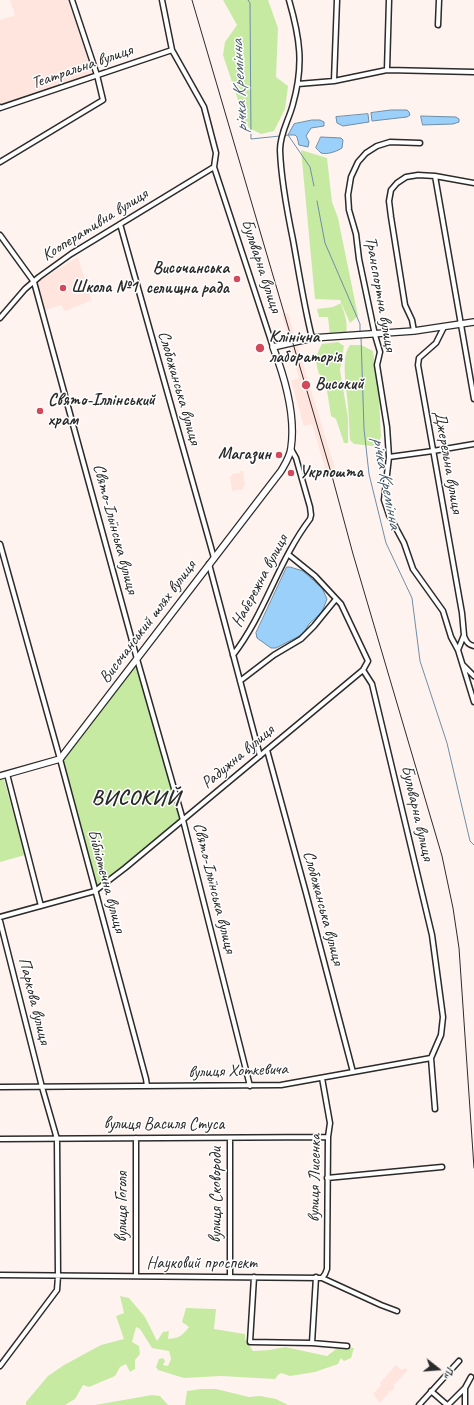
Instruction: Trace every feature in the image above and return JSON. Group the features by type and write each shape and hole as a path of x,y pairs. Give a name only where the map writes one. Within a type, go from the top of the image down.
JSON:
{"street":[{"path":"0,162 103,100 97,75 72,0"},
{"name":"Бульварна вулиця","path":"162,0 172,50 204,107 216,153 214,167 273,347 280,364 288,396 292,425 291,449 296,458 310,507 310,520"},
{"path":"289,0 295,20 300,47 298,84 292,107 281,136 280,150 288,215 312,338"},
{"path":"334,81 337,0"},
{"path":"387,70 389,0"},
{"path":"438,26 439,0"},
{"name":"Театральна вулиця","path":"0,107 172,50"},
{"path":"298,84 334,81 387,70 474,72"},
{"name":"Транспортна вулиця","path":"420,142 390,142 377,146 366,153 358,162 351,177 348,195 349,210 356,234 359,259 380,352 378,366 387,427 389,457 384,500 388,515 404,543 412,569 443,611 451,637 458,650"},
{"name":"Кооперативна вулиця","path":"0,318 25,289 71,254 214,167"},
{"path":"414,331 412,320 405,305 389,201 391,190 397,183 406,178 418,175 436,176 474,183"},
{"path":"436,176 460,324 474,399"},
{"name":"Слобожанська вулиця","path":"120,224 214,558"},
{"path":"0,235 34,282"},
{"name":"Свято-Ільїнська вулиця","path":"34,282 137,659 183,820 250,1086"},
{"path":"273,347 312,338 375,335 474,322"},
{"name":"Джерельна вулиця","path":"444,327 436,342 419,358 418,365 462,613 464,635 458,650"},
{"path":"389,457 474,444"},
{"name":"Височанський шлях вулиця","path":"60,759 281,471 288,460 291,449"},
{"name":"Набережна вулиця","path":"233,655 251,630 289,555 292,546 310,520"},
{"name":"Бібліотечна вулиця","path":"0,544 60,759 146,1079 146,1086"},
{"path":"289,555 315,576 341,604 368,661 362,670"},
{"path":"209,564 260,756"},
{"path":"240,681 274,655 301,639 314,626 336,599"},
{"path":"464,635 466,642 473,646"},
{"path":"458,650 474,702"},
{"path":"462,664 474,676"},
{"name":"Бульварна вулиця","path":"362,670 372,684 432,935 443,1017 441,1035 431,1058 435,1109"},
{"name":"Радужна вулиця","path":"0,917 95,891 183,820 362,670"},
{"name":"Слобожанська вулиця","path":"267,750 353,1072"},
{"path":"0,776 60,759"},
{"path":"7,774 41,906"},
{"name":"Паркова вулиця","path":"0,922 42,1087 57,1138 58,1276 57,1290 0,1366"},
{"name":"вулиця Хоткевича","path":"0,1087 281,1085 431,1058"},
{"name":"вулиця Лисенка","path":"322,1078 330,1123 328,1137 327,1269 322,1278"},
{"name":"вулиця Василя Стуса","path":"0,1139 328,1137"},
{"name":"вулиця Гоголя","path":"136,1138 136,1276"},
{"name":"вулиця Сковороди","path":"230,1138 230,1277"},
{"path":"328,1178 442,1167"},
{"name":"Науковий проспект","path":"0,1275 316,1277 322,1278 380,1305 397,1311"},
{"path":"254,1277 250,1342 312,1343 347,1346"},
{"path":"312,1343 316,1277"},
{"path":"419,1405 459,1361"},
{"path":"431,1391 448,1405 465,1388 471,1377"},
{"path":"465,1388 465,1405"}],"shaded area":[{"path":"10,0 71,0 96,75 1,106 0,20 15,15"},
{"name":"Школа №1","path":"78,257 92,300 65,311 61,305 45,310 37,282"},
{"path":"288,313 294,334 300,333 301,339 296,341 337,475 328,478 312,424 304,426 291,381 299,378 282,314"},
{"path":"240,471 243,471 245,486 243,486 243,489 232,491 230,476 232,476 232,474 240,473"},
{"path":"396,1365 402,1370 405,1368 408,1370 393,1386 395,1387 392,1391 390,1391 380,1403 373,1394 381,1385 380,1383"}],"green space":[{"path":"223,0 268,0 278,28 276,77 288,86 285,109 274,131 261,134 249,128 244,118 223,55 225,42 237,25"},
{"path":"301,150 327,158 332,202 338,218 358,316 350,323 340,300 315,299"},
{"path":"341,303 347,324 345,336 330,336 328,317 319,317 317,309 333,307"},
{"path":"338,342 344,346 340,370 348,418 348,443 344,443 336,419 331,416 325,378 319,374 316,362 318,352 322,344"},
{"path":"350,345 361,345 373,351 379,399 381,437 378,443 373,446 354,444 350,440 345,357"},
{"path":"137,659 183,820 95,891 60,759"},
{"path":"3,776 25,855 0,862 0,777"},
{"path":"120,1296 129,1298 145,1317 157,1341 163,1332 169,1331 168,1339 180,1336 187,1330 189,1327 182,1322 186,1308 216,1309 214,1329 245,1334 245,1339 253,1351 285,1347 327,1356 340,1346 354,1348 351,1358 344,1361 341,1358 338,1364 315,1372 290,1376 281,1373 275,1379 221,1376 184,1378 158,1370 156,1367 159,1359 163,1358 165,1361 163,1365 168,1366 171,1359 169,1351 152,1348 140,1329 136,1327 132,1342 139,1346 140,1354 135,1360 135,1369 130,1372 126,1364 120,1367 115,1376 89,1387 83,1385 75,1399 65,1405 26,1405 26,1402 48,1376 64,1365 101,1345 124,1339 116,1316 124,1313"},
{"path":"216,1389 249,1397 260,1396 276,1399 288,1405 185,1405 187,1391"},
{"path":"152,1395 160,1396 168,1405 95,1405"}],"water":[{"path":"391,110 407,110 410,115 407,117 372,121 371,113"},
{"path":"368,114 369,122 343,126 337,123 336,117"},
{"path":"421,116 456,117 459,119 459,122 453,124 423,125"},
{"path":"312,120 320,120 324,122 324,126 311,128 306,136 309,142 308,147 299,145 295,135 288,135 294,124"},
{"path":"321,137 341,138 343,140 342,148 332,152 321,153 316,148"},
{"path":"287,567 303,571 322,588 327,599 322,612 309,624 303,634 276,648 271,648 257,638 256,633"}],"waterway":[{"name":"річка Кремінна","path":"248,0 250,3 251,139 280,136"},
{"name":"річка Кремінна","path":"283,136 288,135 310,167 314,186"},
{"name":"річка Кремінна","path":"317,201 325,243 360,324 360,332"},
{"name":"річка Кремінна","path":"361,337 364,429 369,474 386,543 412,598 420,661 447,743 470,841 474,845"}],"railway":[{"path":"192,0 442,856 453,908 459,948 474,1168"}],"place":[{"name":"Височанська селищна рада","path":"237,279"},
{"name":"Школа №1","path":"63,288"},
{"name":"Клінічна лабораторія","path":"260,348"},
{"name":"Високий","path":"306,385"},
{"name":"Свято-Іллінський храм","path":"40,411"},
{"name":"Магазин","path":"279,455"},
{"name":"Укрпошта","path":"291,473"}],"district":[{"name":"ВИСОКИЙ","path":"136,798"}]}
